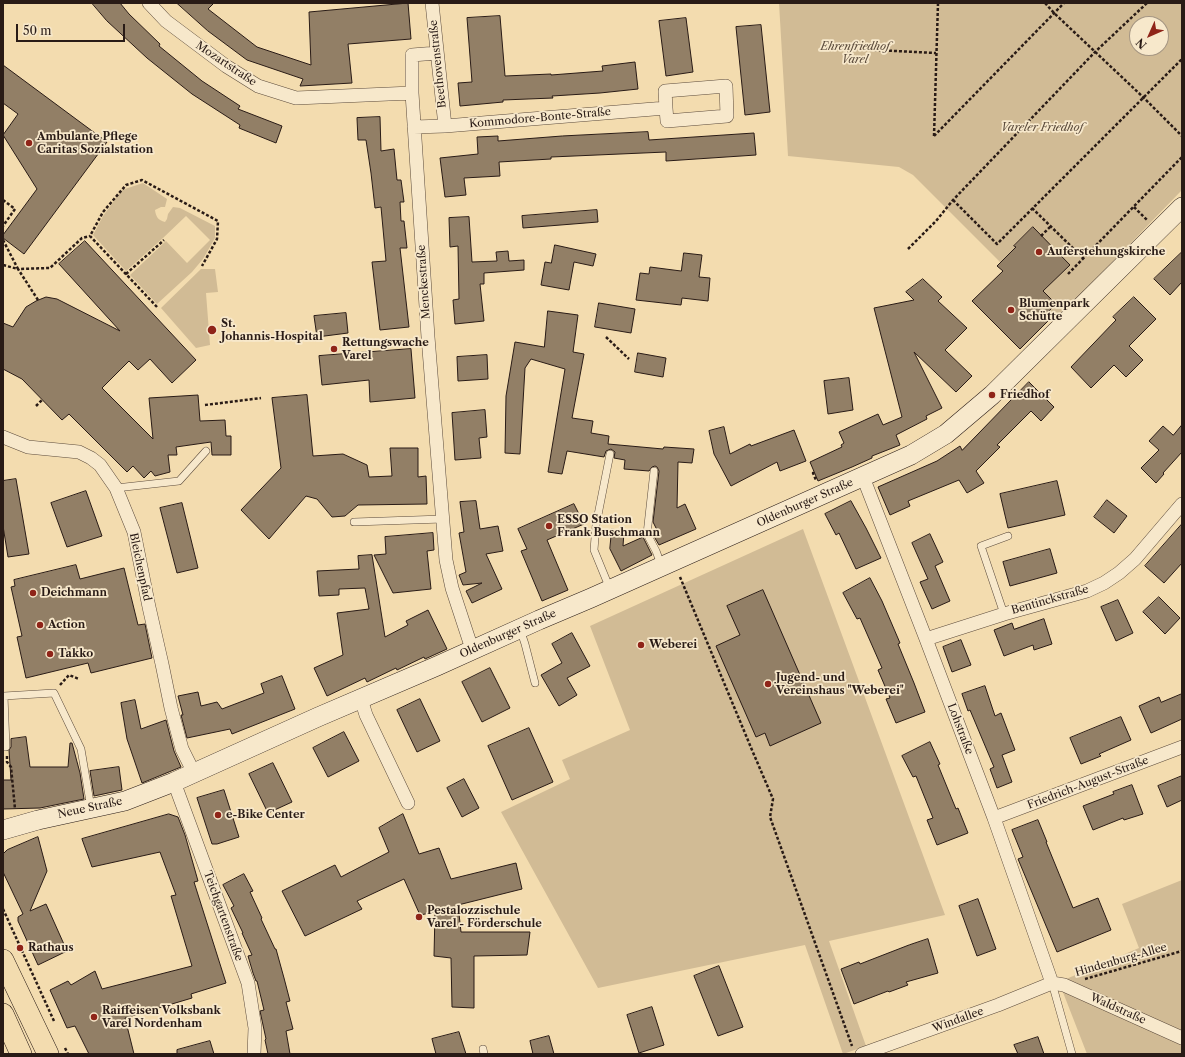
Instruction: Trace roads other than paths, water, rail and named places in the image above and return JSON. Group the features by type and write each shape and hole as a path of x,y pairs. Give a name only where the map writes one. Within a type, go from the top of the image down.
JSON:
{"main road":[{"name":"Oldenburger Straße","path":"174,782 610,589 670,571 911,455 946,434 977,409 1182,207"},
{"name":"Neue Straße","path":"10,828 38,820 125,801 174,782"},
{"path":"3,960 57,1050"},
{"path":"3,1014 21,1053 30,1050 41,1054"}],"street":[{"name":"Mozartstraße","path":"149,3 166,21 226,66 258,86 296,98 412,93"},
{"name":"Beethovenstraße","path":"432,3 445,126"},
{"name":"Menckestraße","path":"437,52 412,55 412,93 428,337 446,560 452,588 472,650"},
{"path":"726,86 726,116 667,121 666,108 665,91 726,86"},
{"name":"Kommodore-Bonte-Straße","path":"414,127 445,126 666,108"},
{"name":"Bleichenpfad","path":"3,437 28,447 79,452 100,464 116,488 134,532 173,715 182,749 194,774"},
{"name":"Lohstraße","path":"863,477 1058,984"},
{"name":"Bentinckstraße","path":"926,639 1004,614 1087,591 1104,583 1120,573 1135,559 1182,504"},
{"path":"361,699 366,715 408,803"},
{"name":"Friedrich-August-Straße","path":"994,818 1182,747"},
{"name":"Teichgartenstraße","path":"174,782 248,983 254,1028 254,1054"},
{"name":"Waldstraße","path":"1058,984 1182,1038"},
{"name":"Windallee","path":"857,1050 998,1005 1058,984"}],"lane":[{"path":"116,488 179,481 206,451"},
{"path":"610,454 596,525 594,550 610,589"},
{"path":"654,471 647,534 656,551 670,571"},
{"path":"354,522 443,519"},
{"name":"Bentinckstraße","path":"1004,614 981,546 1008,536"},
{"path":"520,628 535,682"},
{"path":"6,747 3,694 54,693 81,749 91,808"},
{"path":"1058,984 1072,1054"}],"place":[{"name":"Ambulante Pflege Caritas Sozialstation","path":"29,143"},
{"name":"Auferstehungskirche","path":"1039,252"},
{"name":"Blumenpark Schütte","path":"1011,310"},
{"name":"St. Johannis-Hospital","path":"212,330"},
{"name":"Rettungswache Varel","path":"334,349"},
{"name":"Friedhof","path":"992,395"},
{"name":"ESSO Station Frank Buschmann","path":"549,526"},
{"name":"Deichmann","path":"33,593"},
{"name":"Action","path":"40,625"},
{"name":"Weberei","path":"641,645"},
{"name":"Takko","path":"50,654"},
{"name":"Jugend- und Vereinshaus \"Weberei\"","path":"768,684"},
{"name":"e-Bike Center","path":"218,815"},
{"name":"Pestalozzischule Varel - Förderschule","path":"419,917"},
{"name":"Rathaus","path":"20,948"},
{"name":"Raiffeisen Volksbank Varel Nordenham","path":"94,1017"}],"park label":[{"name":"Ehrenfriedhof Varel","path":"855,53"},
{"name":"Vareler Friedhof","path":"1042,128"}]}
